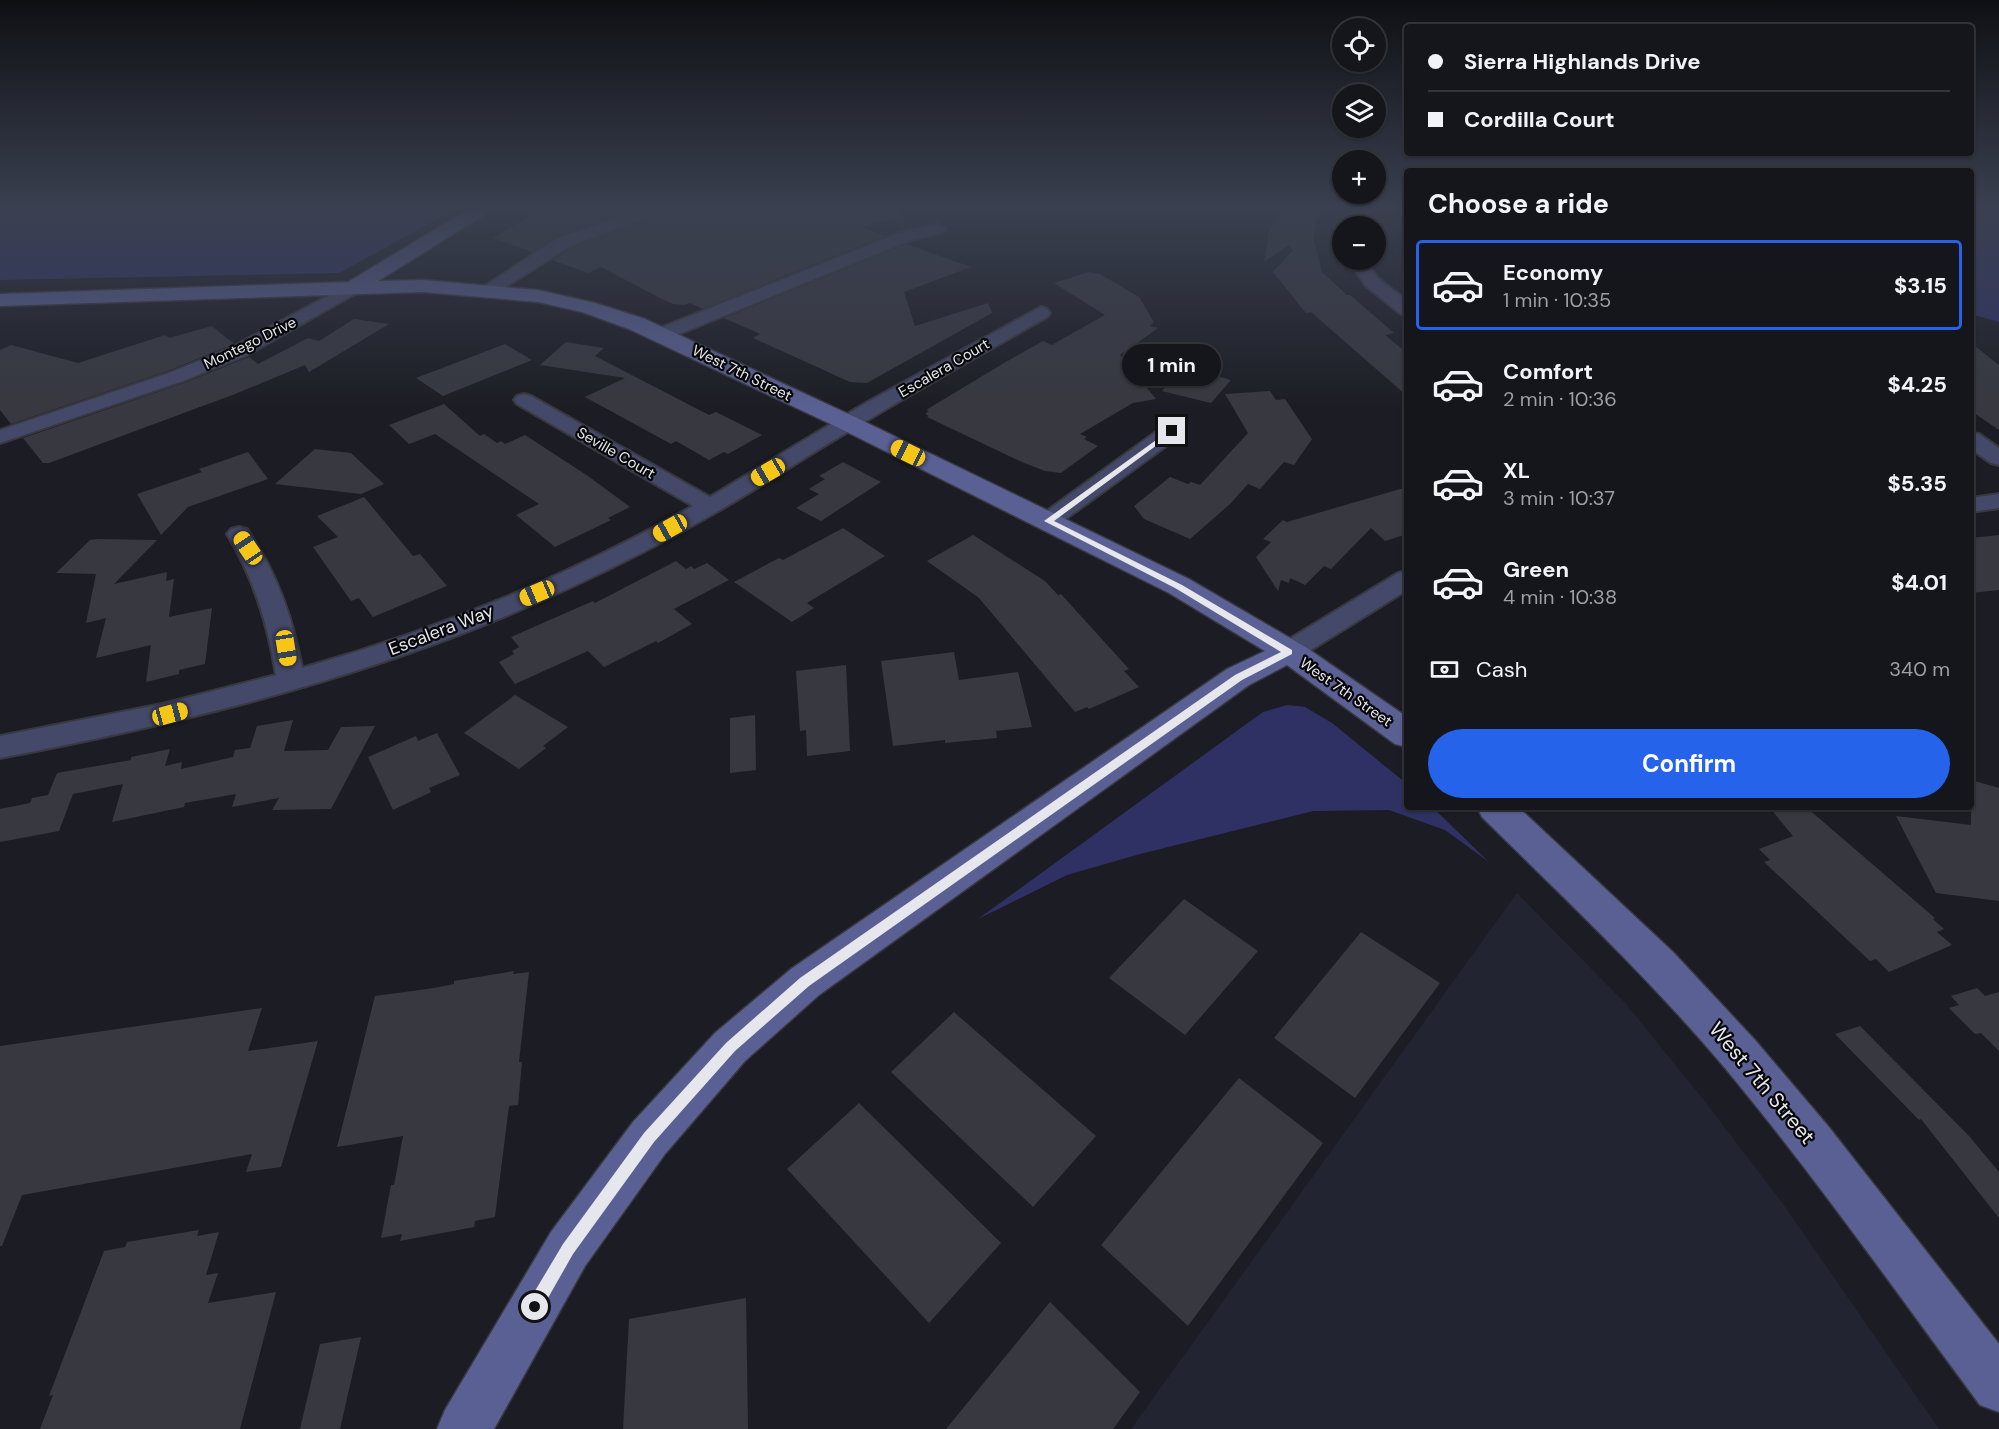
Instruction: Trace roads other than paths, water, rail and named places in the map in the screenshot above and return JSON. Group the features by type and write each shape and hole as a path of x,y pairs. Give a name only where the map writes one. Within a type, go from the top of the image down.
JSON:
{"main road":[{"name":"Montego Drive","path":"352,288 372,276"},
{"name":"West 7th Street","path":"0,300 423,286 538,296 588,307 662,334 1179,586 1334,681 1404,733"},
{"path":"464,1429 568,1249 649,1138 730,1047 805,982 940,885 1238,678 1288,652"},
{"name":"West 7th Street","path":"1498,810 1651,957 1740,1054 1812,1142 1999,1386"}],"street":[{"path":"488,290 511,276"},
{"path":"662,334 807,276"},
{"path":"1367,276 1404,308"},
{"name":"Montego Drive","path":"0,437 176,377 240,351 352,288"},
{"name":"Escalera Court","path":"848,423 1041,313"},
{"name":"Seville Court","path":"524,400 709,506"},
{"name":"Escalera Way","path":"0,747 170,714 291,681 385,652 537,593 631,549 807,450 848,423"},
{"path":"1048,521 1172,431"},
{"path":"1974,441 1999,458"},
{"path":"1974,505 1999,501"},
{"path":"239,534 268,587 283,631 291,681"},
{"path":"1288,652 1404,581"}]}
